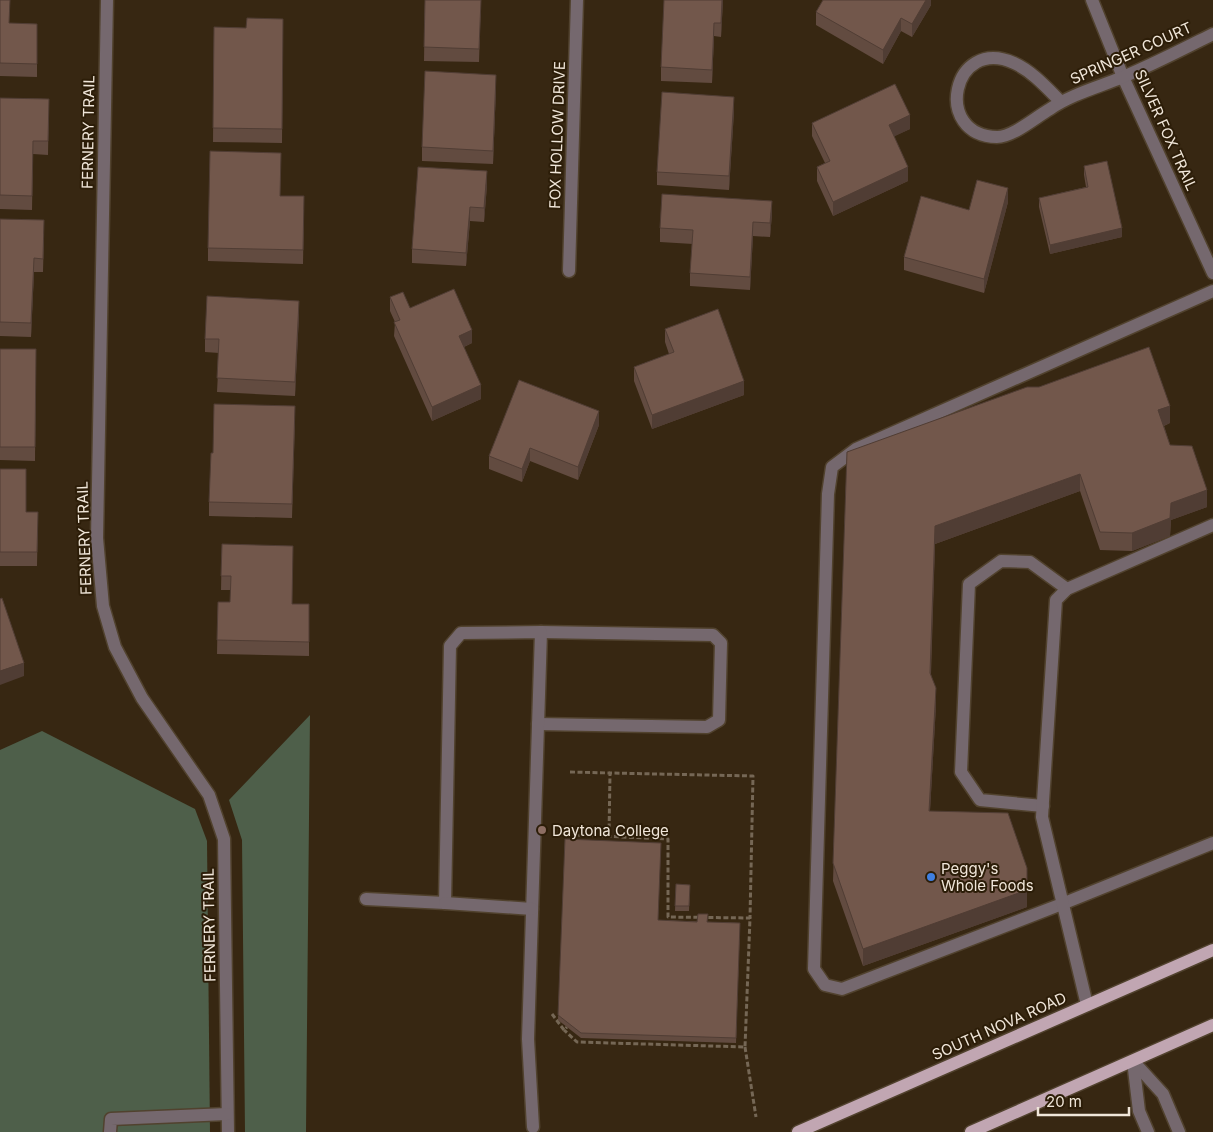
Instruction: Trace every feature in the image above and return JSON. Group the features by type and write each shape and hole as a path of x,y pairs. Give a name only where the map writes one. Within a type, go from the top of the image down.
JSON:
{"main road":[{"name":"SOUTH NOVA ROAD","path":"798,1132 1213,950"},
{"path":"971,1132 1213,1025"}],"street":[{"name":"FERNERY TRAIL","path":"107,0 97,538 103,606 114,646 142,698 209,795 224,839 228,1132"},
{"name":"FOX HOLLOW DRIVE","path":"569,271 577,0"},
{"name":"SILVER FOX TRAIL","path":"1092,0 1123,77 1213,273"},
{"name":"SPRINGER COURT","path":"1061,102 1123,77 1213,34"},
{"path":"990,58 1004,59 1016,63 1029,72 1061,102 1013,132 999,137 985,136 974,131 965,122 959,111 956,97 959,81 966,71 977,62 990,58"},
{"path":"1213,291 856,449 832,467 827,504 814,969 825,985 842,989 1213,843"},
{"path":"1087,1005 1042,817 1056,600 1067,589 1213,524"},
{"path":"1043,806 980,800 961,772 969,584 1001,561 1030,562 1067,589"},
{"path":"445,903 450,646 461,633 541,632 713,635 722,642 719,720 707,728 538,724"},
{"path":"535,1130 528,1038 541,632"},
{"path":"366,899 532,909"},
{"path":"1133,1060 1139,1111 1148,1132"},
{"path":"1133,1060 1162,1094 1179,1132"},
{"path":"110,1132 111,1119 228,1114"}],"path":[{"path":"570,772 753,776 745,1047 756,1117"},
{"path":"609,836 610,773"},
{"path":"556,844 556,834 668,838 668,917 750,918"},
{"path":"702,918 702,927"},
{"path":"552,1005 552,1014 577,1042 745,1047"}],"green space":[{"path":"310,715 306,1132 245,1132 242,840 229,800"},
{"path":"42,731 195,809 207,841 210,1132 0,1132 0,750"}],"building":[{"path":"0,0 10,0 9,23 37,24 37,64 0,63"},
{"path":"425,0 481,0 479,49 424,47"},
{"path":"664,0 722,0 721,23 714,23 712,70 661,67"},
{"path":"823,0 926,0 912,24 901,18 883,50 816,12"},
{"path":"247,18 283,19 282,129 213,128 214,27 246,28"},
{"path":"425,71 496,75 493,151 422,147"},
{"path":"895,84 910,115 889,125 908,167 833,202 817,167 830,161 812,123"},
{"path":"662,92 734,97 729,176 657,172"},
{"path":"0,98 49,99 48,141 33,141 32,196 0,195"},
{"path":"210,151 281,153 280,196 304,196 303,250 208,248"},
{"path":"1107,161 1122,228 1050,245 1039,198 1088,187 1084,166"},
{"path":"418,167 487,171 484,208 470,207 466,253 412,249"},
{"path":"977,180 1008,188 984,279 904,257 921,196 969,210"},
{"path":"662,194 772,201 770,223 753,222 750,277 690,273 693,230 660,228"},
{"path":"0,219 44,220 43,259 34,258 31,323 0,322"},
{"path":"454,289 472,330 459,336 481,385 432,407 394,322 400,320 390,297 403,292 410,308"},
{"path":"207,296 299,301 295,382 217,378 219,339 205,339"},
{"path":"718,309 744,381 652,415 634,367 674,352 665,329"},
{"path":"1149,347 1170,406 1158,410 1170,445 1192,446 1207,490 1171,503 1170,518 1132,533 1100,532 1080,474 935,526 930,673 936,688 929,811 1008,813 1027,868 1027,890 863,949 833,863 847,452 1027,387 1039,387"},
{"path":"0,349 36,349 35,447 0,447"},
{"path":"519,380 599,411 578,467 530,448 522,469 489,456"},
{"path":"214,404 295,406 292,504 209,502"},
{"path":"0,469 26,469 26,512 38,512 37,552 0,552"},
{"path":"222,544 293,546 292,604 309,604 309,642 217,640 218,602 230,602 231,576 221,576"},
{"path":"2,598 24,663 0,671 0,599"},
{"path":"565,839 661,843 658,920 697,922 698,914 708,914 707,922 740,923 736,1038 581,1033 558,1015"},
{"path":"676,884 690,885 689,906 675,906"}],"place":[{"name":"Daytona College","path":"542,830"},
{"name":"Peggy's Whole Foods","path":"931,877"}]}
